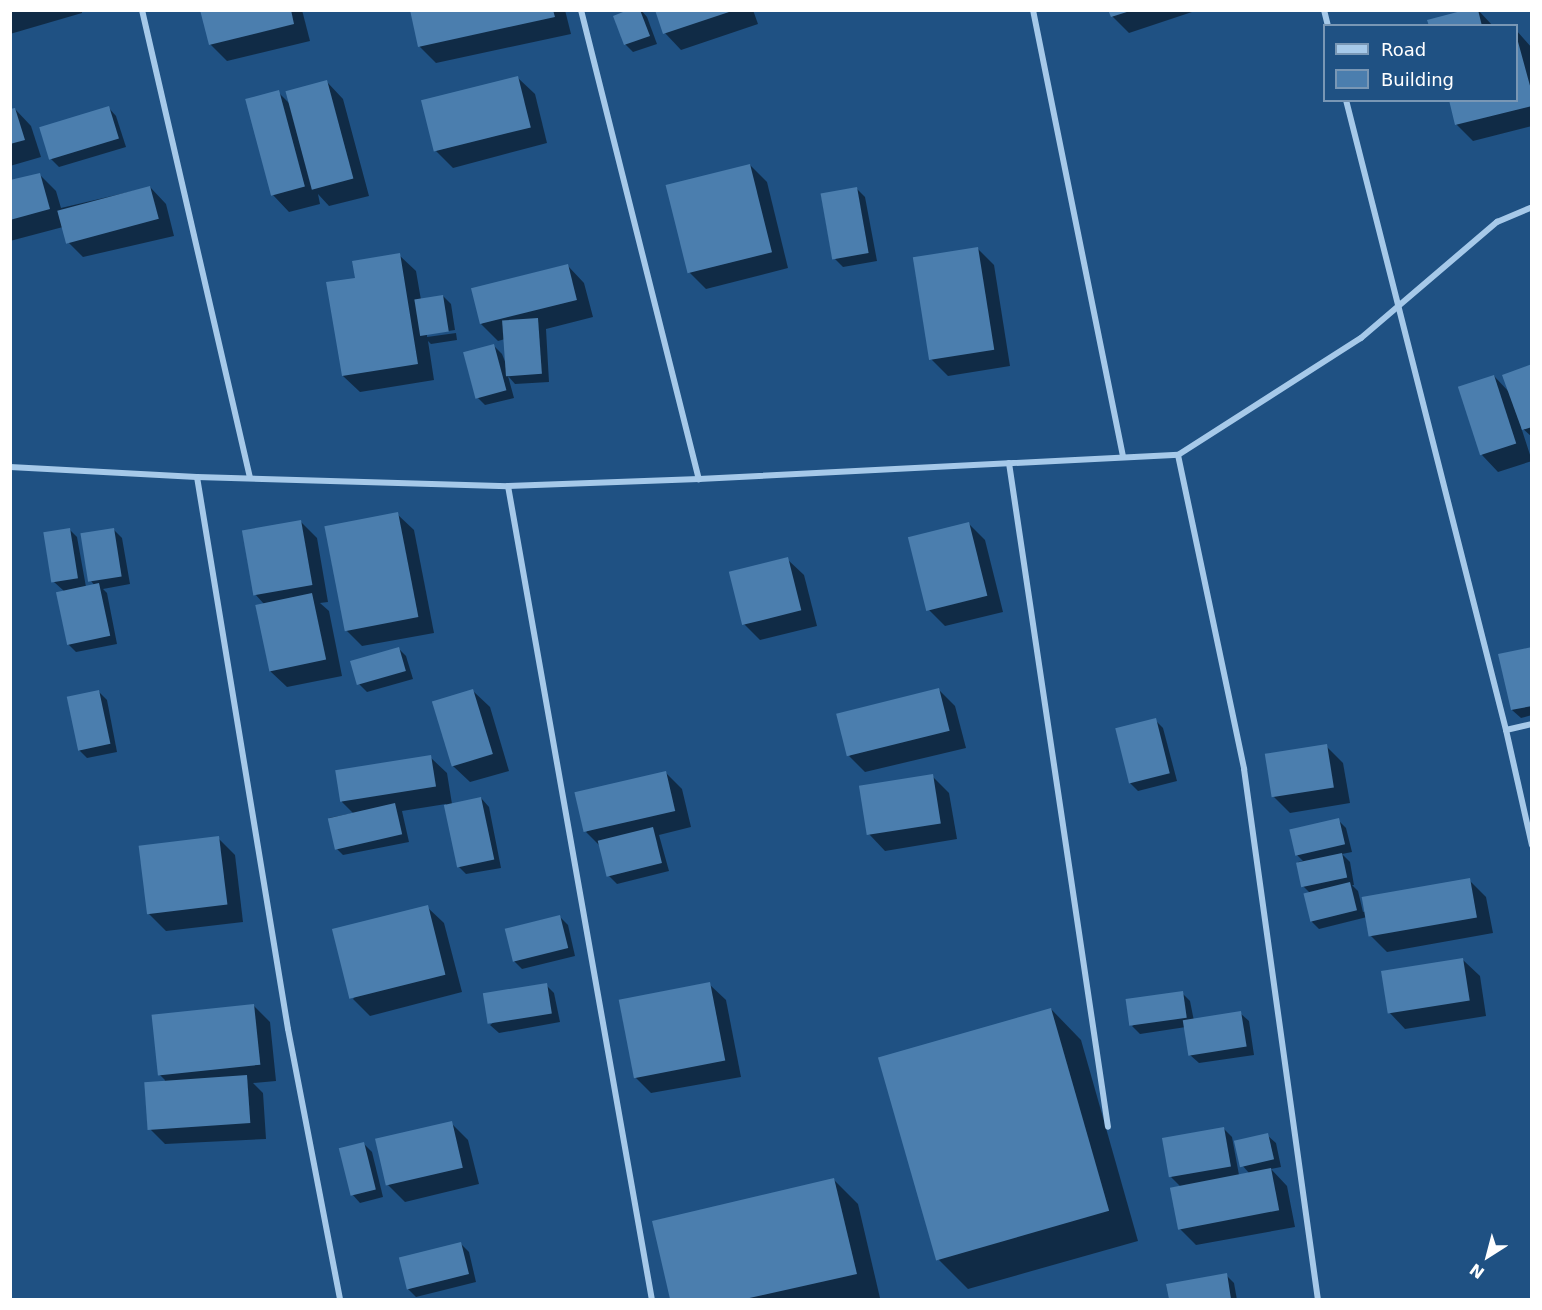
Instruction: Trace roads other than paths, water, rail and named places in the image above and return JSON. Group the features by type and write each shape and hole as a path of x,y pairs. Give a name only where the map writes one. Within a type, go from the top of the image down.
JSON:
{"street":[{"path":"142,10 250,478"},
{"path":"581,10 699,479"},
{"path":"1033,10 1123,457"},
{"path":"1346,102 1506,730 1532,845"},
{"path":"10,467 197,477 508,486 699,479 1178,455 1361,338 1497,222 1532,207"},
{"path":"1178,455 1244,769 1318,1299"},
{"path":"1009,463 1108,1127"},
{"path":"197,477 288,1029 340,1299"},
{"path":"508,486 652,1299"},
{"path":"1506,730 1532,724"}]}
